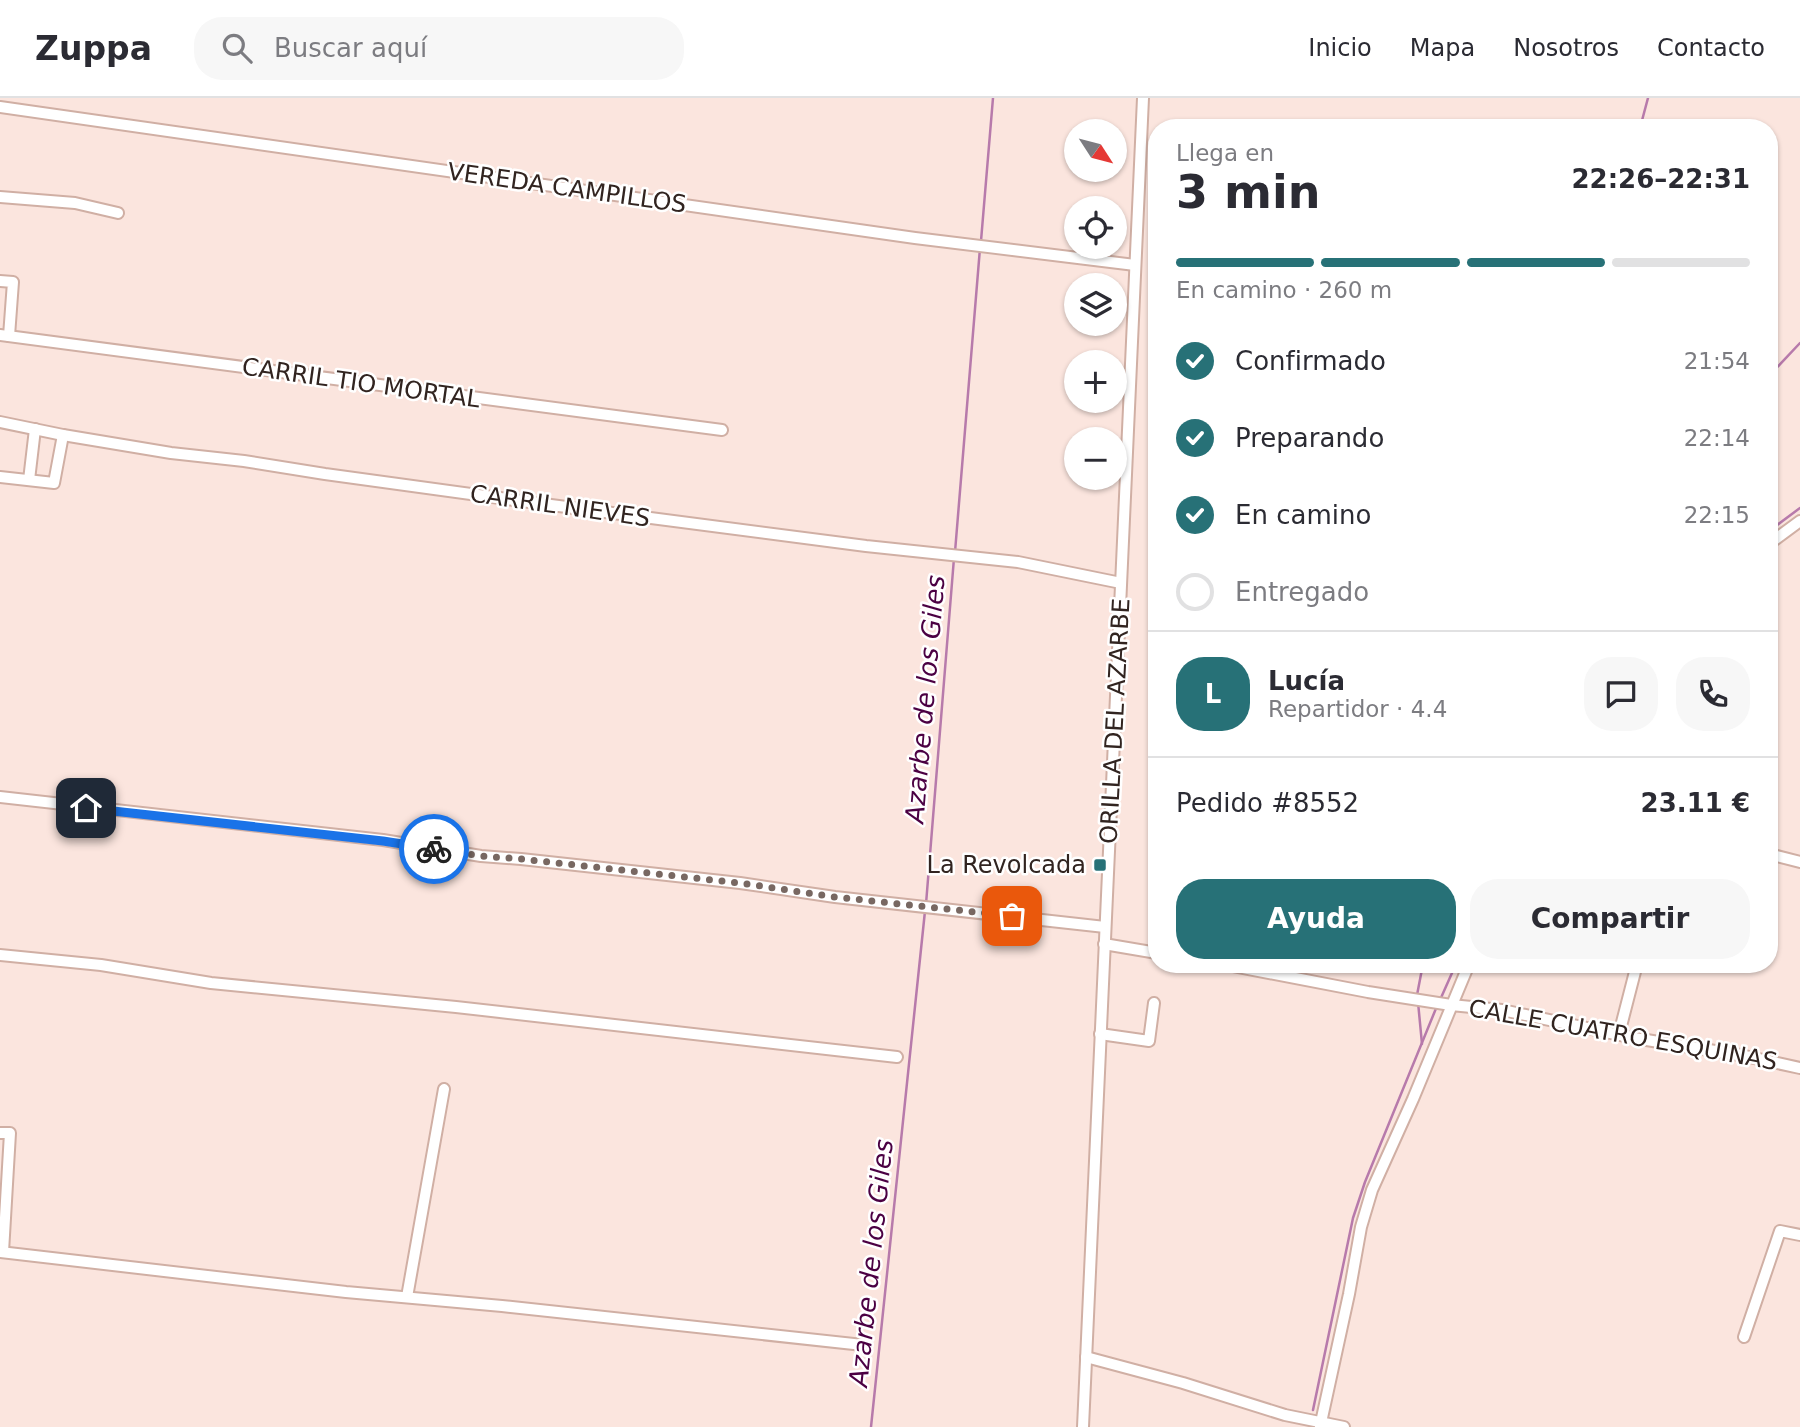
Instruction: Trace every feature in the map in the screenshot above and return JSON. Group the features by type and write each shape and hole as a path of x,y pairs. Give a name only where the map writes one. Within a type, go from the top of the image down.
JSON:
{"street":[{"name":"ORILLA DEL AZARBE","path":"1083,1427 1143,98"},
{"name":"VEREDA CAMPILLOS","path":"0,107 915,238 1135,265"},
{"path":"0,197 75,203 118,212"},
{"path":"0,281 13,282 6,300 4,336"},
{"name":"CARRIL TIO MORTAL","path":"4,336 722,430"},
{"name":"CARRIL NIEVES","path":"0,422 171,453 866,546 1018,562 1121,583"},
{"path":"29,481 35,429"},
{"path":"0,477 54,483 63,435"},
{"path":"1778,537 1800,521"},
{"path":"0,797 383,841 481,856 740,883 835,897 1105,927"},
{"path":"1778,856 1800,862"},
{"path":"1104,944 1148,951"},
{"path":"0,955 102,965 211,982 897,1057"},
{"name":"CALLE CUATRO ESQUINAS","path":"1269,973 1368,992 1502,1010 1800,1068"},
{"path":"1321,1425 1361,1227 1372,1190 1413,1099 1444,1004 1463,973"},
{"path":"1619,1034 1635,973"},
{"path":"1101,1034 1149,1041 1154,1003"},
{"path":"407,1297 444,1089"},
{"path":"5,1133 2,1252 332,1290 863,1345"},
{"path":"1744,1337 1780,1231 1800,1235"},
{"path":"1086,1357 1321,1425 1344,1427"}],"waterway":[{"name":"Azarbe de los Giles","path":"981,241 993,98"},
{"path":"1642,119 1648,98"},
{"name":"Azarbe de los Giles","path":"955,552 980,248"},
{"path":"1778,366 1800,343"},
{"path":"1778,524 1800,508"},
{"name":"Azarbe de los Giles","path":"926,904 954,558"},
{"name":"Azarbe de los Giles","path":"871,1427 925,911"},
{"path":"1417,995 1421,973"},
{"path":"1440,1000 1452,973"},
{"path":"1418,1002 1422,1044"},
{"path":"1313,1410 1353,1218 1365,1182 1437,1006"}],"way so far":[{"path":"434,849 1012,916"}],"place":[{"name":"La Revolcada","path":"1100,865"}],"route":[{"path":"86,808 434,849"}]}
